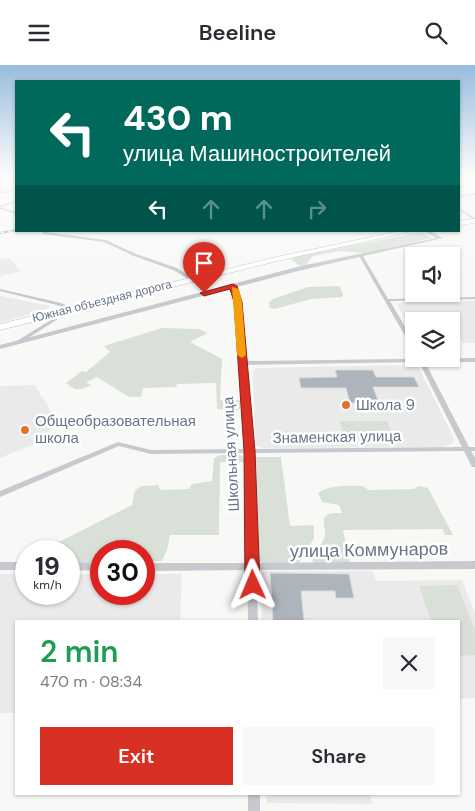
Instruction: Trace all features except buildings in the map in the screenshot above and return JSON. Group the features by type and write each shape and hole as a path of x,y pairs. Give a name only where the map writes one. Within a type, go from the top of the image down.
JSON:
{"main road":[{"path":"460,224 475,220"},
{"path":"460,224 475,229"},
{"name":"Южная объездная дорога","path":"0,327 298,254 405,232"}],"street":[{"path":"462,211 475,220"},
{"path":"0,347 301,268 441,238 428,232"},
{"path":"44,233 105,241 135,255 175,269 192,279"},
{"path":"361,256 405,331"},
{"name":"Школьная улица","path":"233,286 238,302 250,451 253,620"},
{"path":"0,290 59,304 72,309"},
{"path":"387,300 475,298"},
{"path":"20,341 55,317 72,309"},
{"path":"242,363 405,359"},
{"path":"460,359 475,359"},
{"path":"425,367 475,465"},
{"name":"Знаменская улица","path":"0,494 118,445 151,451 475,449"},
{"name":"улица Коммунаров","path":"155,567 475,565"},
{"path":"0,567 15,566"},
{"path":"254,795 254,811"}],"shaded area":[{"path":"424,233 432,238 365,253 341,251 313,256 305,266 291,260 293,257"},
{"path":"9,258 21,271 0,276 0,260"},
{"path":"339,286 343,294 342,297 311,299 275,309 270,308 269,302 273,299 308,287"},
{"path":"0,296 50,306 49,308 0,323"},
{"path":"405,301 475,301 475,343 463,343 460,338 460,312 405,312 405,319 397,304"},
{"path":"162,328 199,329 208,333 190,342 222,359 220,400 240,400 240,408 236,411 217,409 216,383 177,384 176,387 143,388 141,397 129,397 97,377 86,382 91,385 81,389 72,388 66,383 82,371 86,372 110,352 104,346"},
{"name":"Школа 9","path":"405,365 405,367 419,368 454,438 453,443 444,447 263,448 257,446 255,442 253,372 256,368"},
{"name":"Общеобразовательная школа","path":"35,385 56,420 44,440 0,458 0,386"},
{"path":"340,421 387,421 392,436 343,435"},
{"path":"220,455 240,455 243,456 244,462 220,462 219,535 170,535 167,550 162,561 155,561 155,540 90,540 90,562 80,563 80,540 63,540 132,505 135,490 142,486 158,485 160,490 189,489 192,484 212,481 214,458"},
{"path":"256,457 281,457 290,526 314,525 314,538 299,563 263,564 259,560"},
{"path":"362,486 369,490 414,489 419,486 428,488 453,535 445,535 442,529 343,530 350,563 315,563 312,560 313,556 325,535 325,518 332,513 342,513 339,505 322,502 318,493 334,487"},
{"path":"260,571 373,571 376,581 462,580 475,613 475,698 460,699 460,620 262,620"},
{"path":"0,574 15,574 15,605 80,605 80,574 90,574 90,605 155,605 155,574 182,574 180,620 15,620 15,713 0,713"},
{"path":"457,585 475,630 475,655 460,656 460,620 431,620 419,586"},
{"path":"267,795 370,795 372,804 267,803"}],"railway":[{"path":"0,233 15,230"}],"slow traffic":[{"path":"235,289 238,302 242,355"}],"place":[{"name":"Школа 9","path":"346,405"},
{"name":"Общеобразовательная школа","path":"25,430"}],"route":[{"path":"204,293 233,286 238,302 250,451 253,585"}]}
